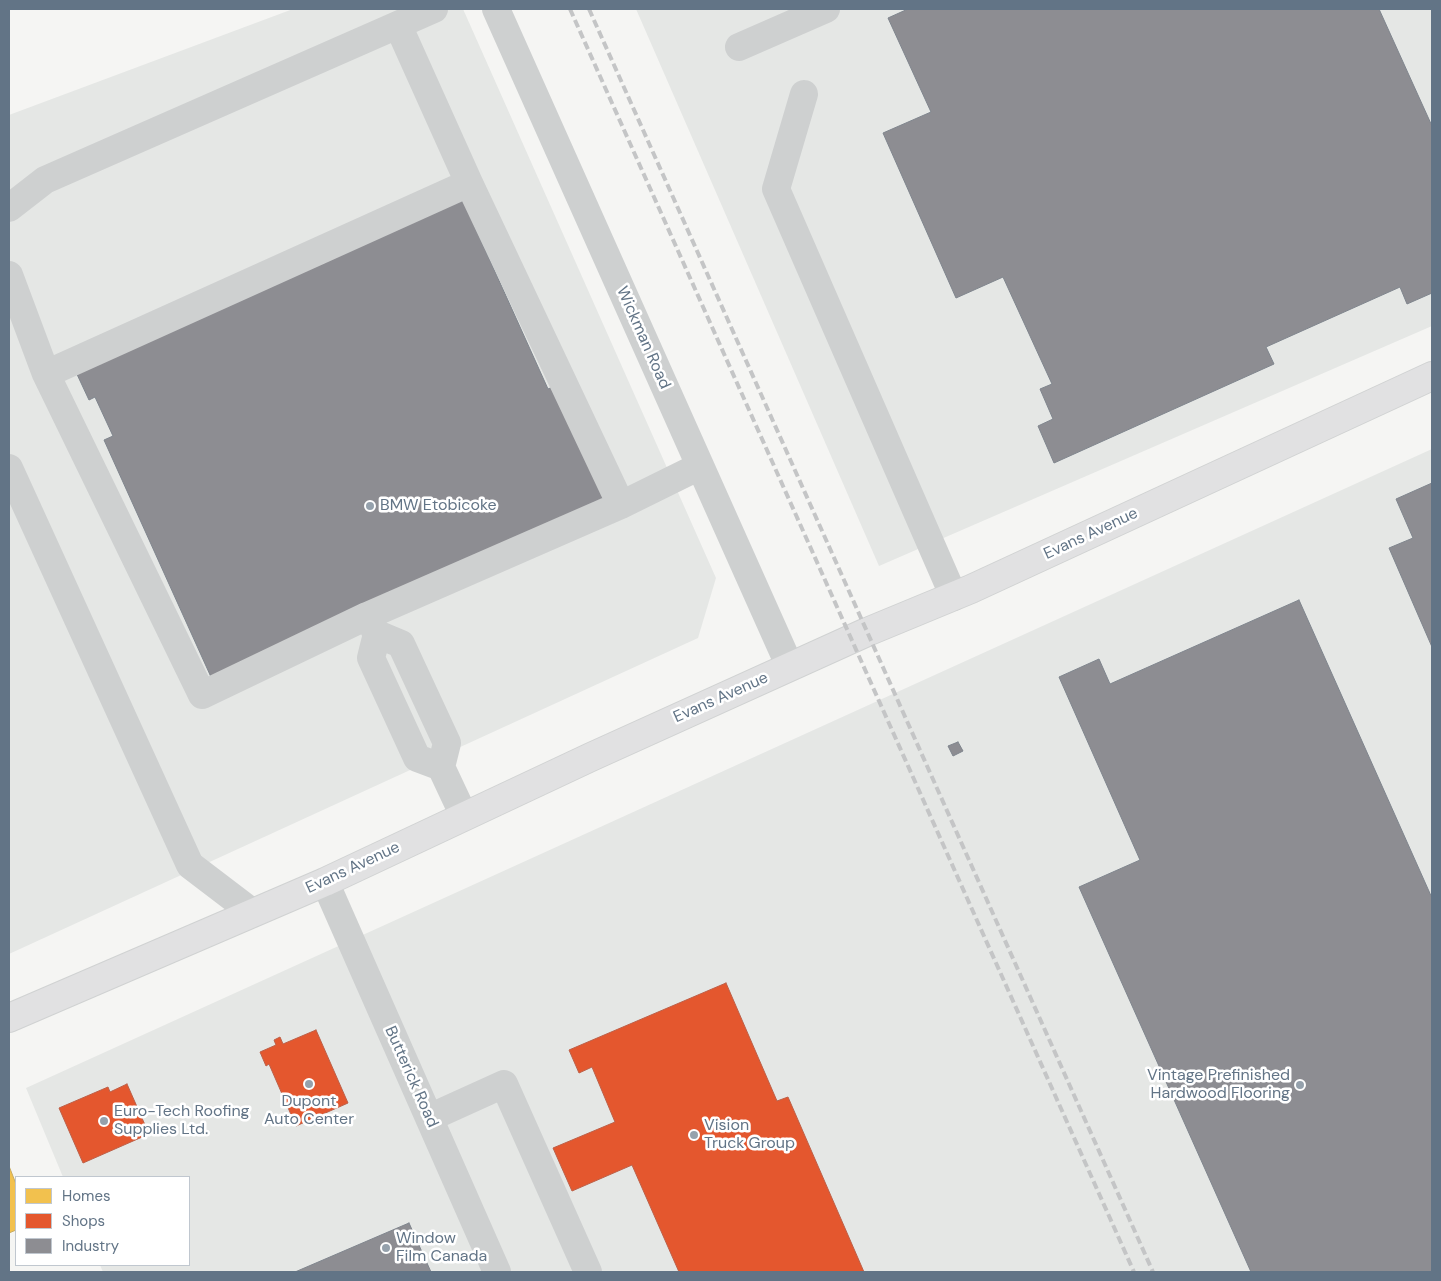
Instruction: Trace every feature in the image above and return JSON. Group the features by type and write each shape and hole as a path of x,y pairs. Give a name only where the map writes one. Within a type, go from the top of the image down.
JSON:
{"main road":[{"name":"Evans Avenue","path":"9,1018 324,882 790,667 954,597 1432,376"}],"street":[{"path":"9,208 45,180 434,9"},
{"name":"Wickman Road","path":"496,9 790,667"},
{"path":"739,47 826,9"},
{"path":"398,25 469,183 621,505"},
{"path":"804,94 776,189 954,597"},
{"path":"46,374 469,183"},
{"path":"9,275 46,374 202,695 372,625 700,466"},
{"path":"9,468 190,865 253,913"},
{"path":"372,625 402,644 447,743 442,767 464,816"},
{"name":"Butterick Road","path":"324,882 497,1272"},
{"path":"429,1118 504,1084 588,1272"}],"shaded area":[{"path":"293,9 463,9 716,578 698,638 9,954 9,115"},
{"path":"636,9 1432,9 1432,326 879,566"},
{"path":"1432,449 1432,1272 103,1272 100,1266 190,1266 190,1176 63,1176 26,1088"}],"building: Homes":[{"path":"9,1166 15,1181 15,1230 9,1233"}],"building: Shops":[{"name":"Vision Truck Group","path":"726,983 777,1101 788,1097 864,1272 679,1272 632,1165 572,1191 553,1148 615,1122 592,1067 579,1073 569,1050"},
{"name":"Dupont Auto Center","path":"316,1030 348,1103 296,1126 269,1064 266,1066 260,1052 276,1045 274,1040 280,1037 283,1044"},
{"name":"Euro-Tech Roofing Supplies Ltd.","path":"127,1084 149,1134 83,1163 59,1108 108,1087 110,1092"}],"building: Industry":[{"path":"908,9 1379,9 1432,126 1432,293 1407,304 1400,287 1266,347 1274,364 1054,463 1038,426 1053,419 1040,389 1052,384 1003,277 956,298 883,133 931,112 888,18"},
{"path":"469,193 474,225 548,389 560,384 611,497 211,677 104,440 113,436 95,397 89,400 75,370"},
{"path":"1432,483 1432,647 1389,548 1413,538 1396,499"},
{"name":"Vintage Prefinished Hardwood Flooring","path":"1299,600 1432,898 1432,1272 1251,1272 1079,887 1140,860 1059,677 1099,659 1110,684"},
{"path":"958,742 963,751 953,756 948,746"},
{"name":"Window Film Canada","path":"409,1223 431,1272 295,1272"}],"railway":[{"path":"570,9 1134,1272"},
{"path":"589,9 1153,1272"}],"place":[{"name":"BMW Etobicoke","path":"370,506"},
{"name":"Dupont Auto Center","path":"309,1084"},
{"name":"Vintage Prefinished Hardwood Flooring","path":"1300,1085"},
{"name":"Euro-Tech Roofing Supplies Ltd.","path":"104,1121"},
{"name":"Vision Truck Group","path":"694,1135"},
{"name":"Window Film Canada","path":"386,1248"}]}
